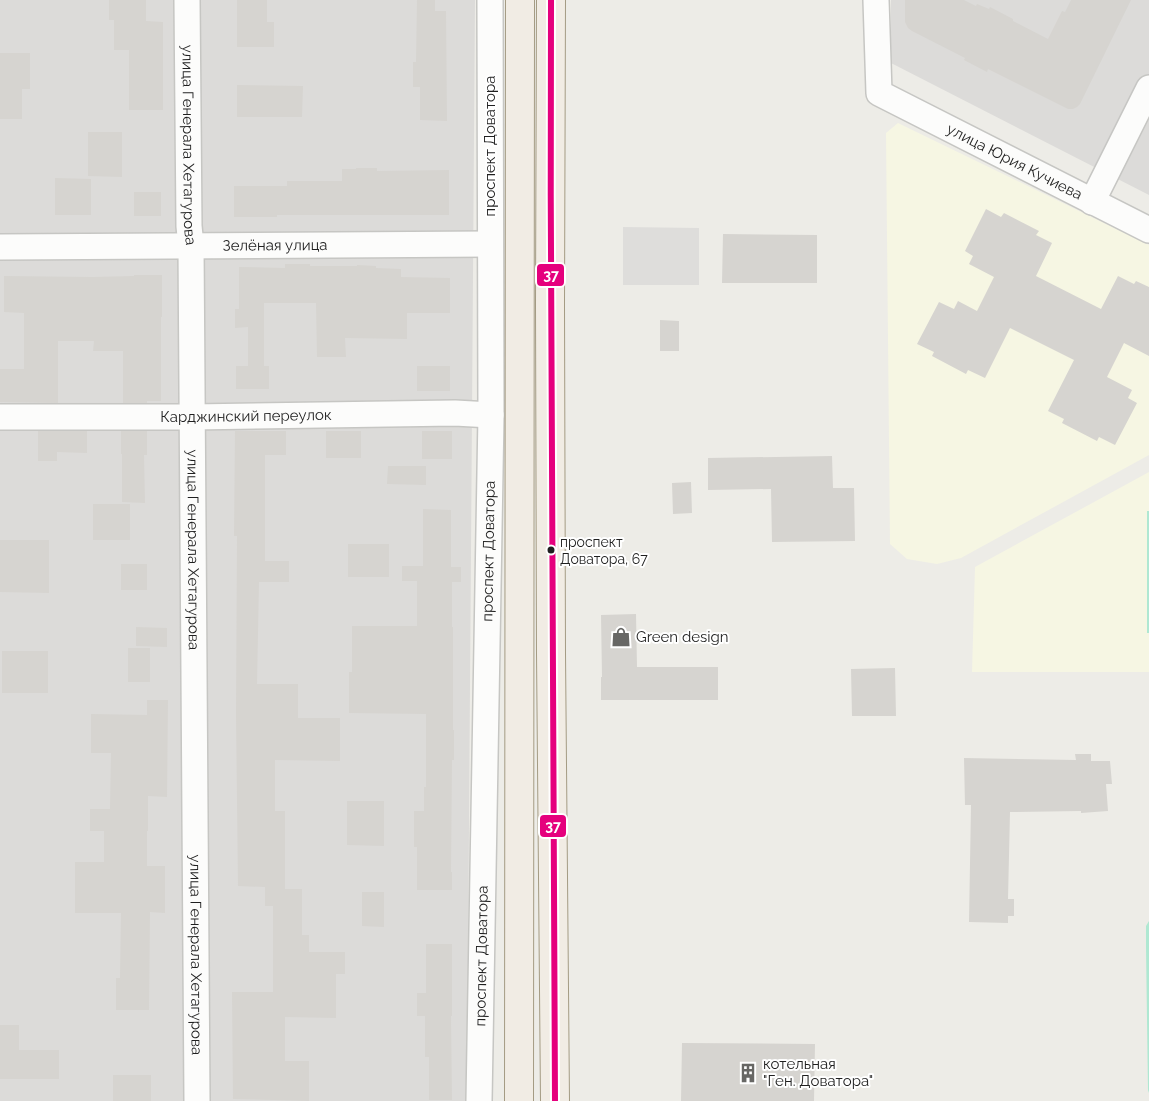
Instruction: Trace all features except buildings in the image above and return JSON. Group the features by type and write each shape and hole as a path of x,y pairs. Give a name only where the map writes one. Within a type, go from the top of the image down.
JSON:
{"main road":[{"name":"проспект Доватора","path":"520,0 520,1101"},
{"path":"551,0 551,653 555,1101"}],"street":[{"name":"улица Генерала Хетагурова","path":"187,0 189,226 191,246 197,1101"},
{"name":"проспект Доватора","path":"479,1101 491,415 490,0"},
{"name":"улица Юрия Кучиева","path":"876,0 879,93 1149,230"},
{"path":"1092,202 1149,88"},
{"name":"Зелёная улица","path":"0,247 490,244"},
{"name":"Карджинский переулок","path":"0,417 192,417 454,413 491,415"}],"shaded area":[{"path":"0,0 475,0 467,1101 0,1101"},
{"path":"891,0 1149,0 1149,195 891,63"},
{"path":"898,123 1149,245 1149,455 961,558 937,564 907,559 890,544 886,133"},
{"path":"623,227 699,228 699,285 623,285"},
{"path":"1149,472 1149,672 972,672 975,567"}],"green space":[{"path":"1147,511 1149,511 1149,633 1147,633"},
{"path":"1149,921 1149,1093 1146,926"}],"transit line":[{"name":"37","path":"551,0 555,1101"}],"place":[{"name":"проспект Доватора, 67","path":"551,550"},
{"name":"Green design","path":"621,637"},
{"name":"котельная \"Ген. Доватора\"","path":"748,1073"}]}
